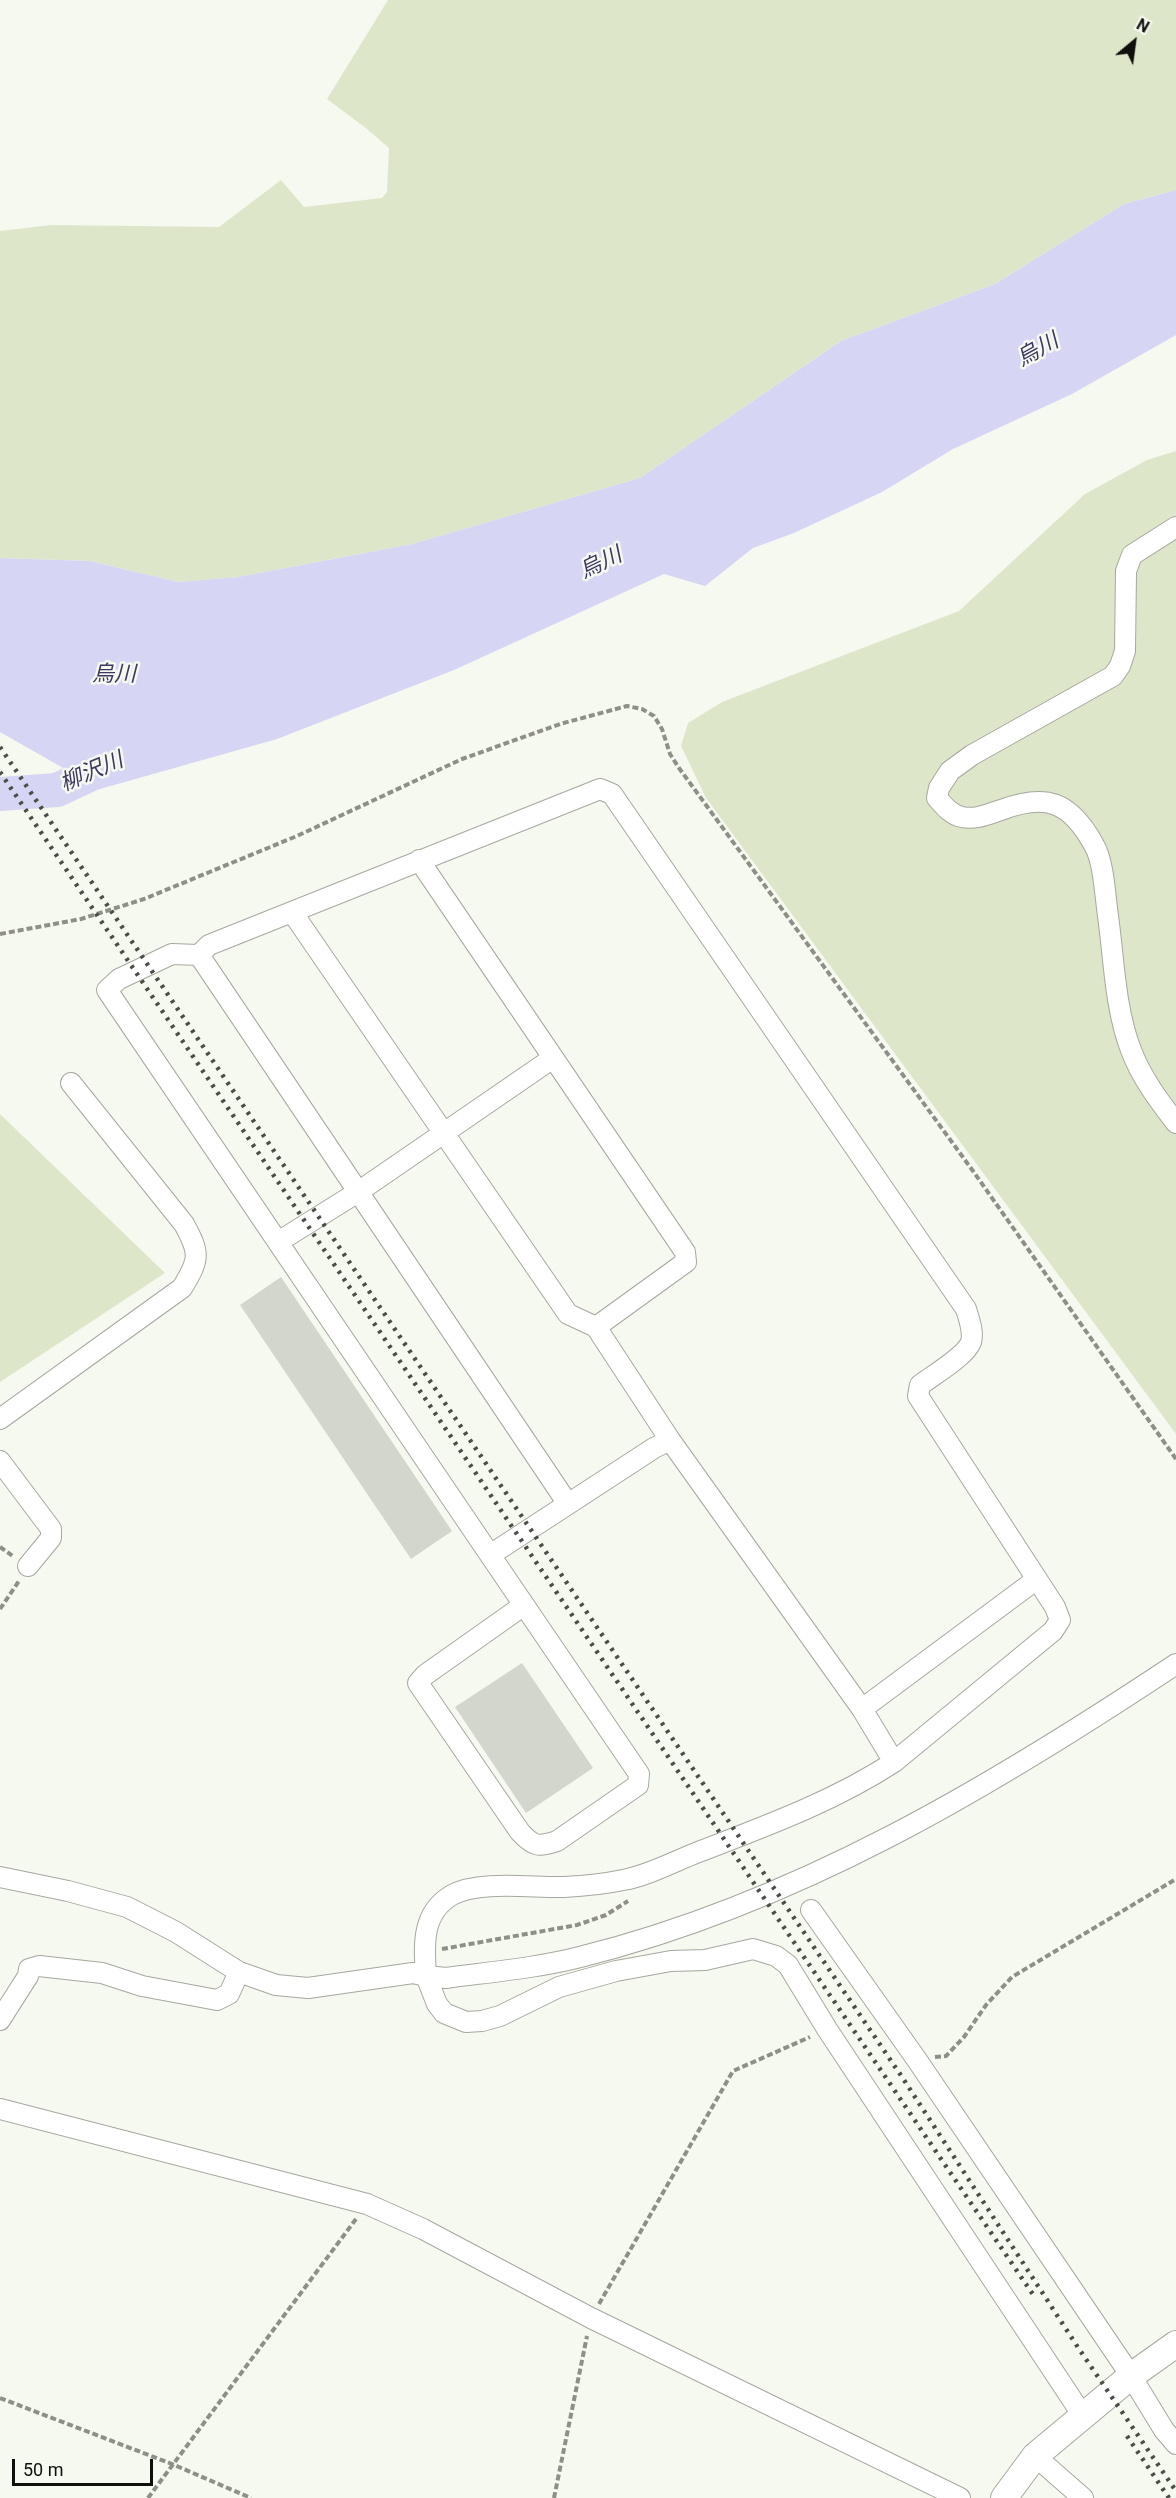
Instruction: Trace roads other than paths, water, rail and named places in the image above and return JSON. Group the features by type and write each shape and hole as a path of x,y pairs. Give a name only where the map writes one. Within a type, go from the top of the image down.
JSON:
{"main road":[{"path":"1004,2498 1035,2456 1131,2376 1176,2344"}],"street":[{"path":"1176,527 1132,555 1126,570 1125,651 1120,666 1113,675 972,755 950,771 939,788 937,798 947,810 960,817 976,818 1024,801 1050,802 1066,809 1077,821 1095,846 1102,878 1123,1020 1131,1050 1149,1085 1176,1124"},
{"path":"524,1605 425,1675 418,1683 520,1832 530,1842 541,1846 557,1841 638,1785 639,1774 107,990 119,979 172,954 199,955 209,945 587,792 600,789 612,794 966,1309 971,1326 971,1341 966,1350 920,1385 918,1396 1055,1607 1060,1620 1053,1631 894,1762 870,1778 783,1819 625,1880 565,1887 511,1886 464,1890 453,1895 441,1903 430,1917 425,1932 426,1976 437,2004 444,2013 466,2022 500,2016 559,1987 616,1971 671,1961 705,1960 753,1948 776,1956 788,1965 827,2029 1083,2416"},
{"path":"419,860 685,1252 686,1262 596,1327"},
{"path":"292,912 568,1314 596,1327 670,1440 862,1709 894,1762"},
{"path":"199,955 568,1504"},
{"path":"278,1242 358,1192 554,1058"},
{"path":"0,1419 182,1288 193,1270 197,1248 184,1224 70,1083"},
{"path":"490,1555 670,1440"},
{"path":"0,1461 51,1528 51,1538 28,1566"},
{"path":"862,1709 1037,1579"},
{"path":"0,1877 68,1891 126,1908 176,1932 239,1972 276,1985 308,1988 413,1974 446,1978 579,1958 730,1910 924,1820 987,1785 1176,1664"},
{"path":"811,1910 917,2060 1131,2376 1164,2430 1176,2444"},
{"path":"0,2020 28,1976 29,1969 39,1966 102,1973 141,1986 217,2000 229,1994 239,1972"},
{"path":"0,2109 367,2204 423,2229 591,2318 960,2498"},
{"path":"1035,2456 1083,2498"}],"water":[{"name":"烏川","path":"1176,190 1176,335 1072,394 953,449 882,492 794,533 753,548 705,586 664,574 454,670 277,739 100,789 0,732 0,558 90,561 178,582 238,577 412,544 640,478 841,341 995,284 1124,204"}],"waterway":[{"name":"柳沢川","path":"0,794 57,790 123,759"}],"railway":[{"path":"0,747 902,2077 1079,2349 1176,2491"},
{"path":"0,772 1034,2296"},
{"path":"1127,2436 1169,2498"}]}
